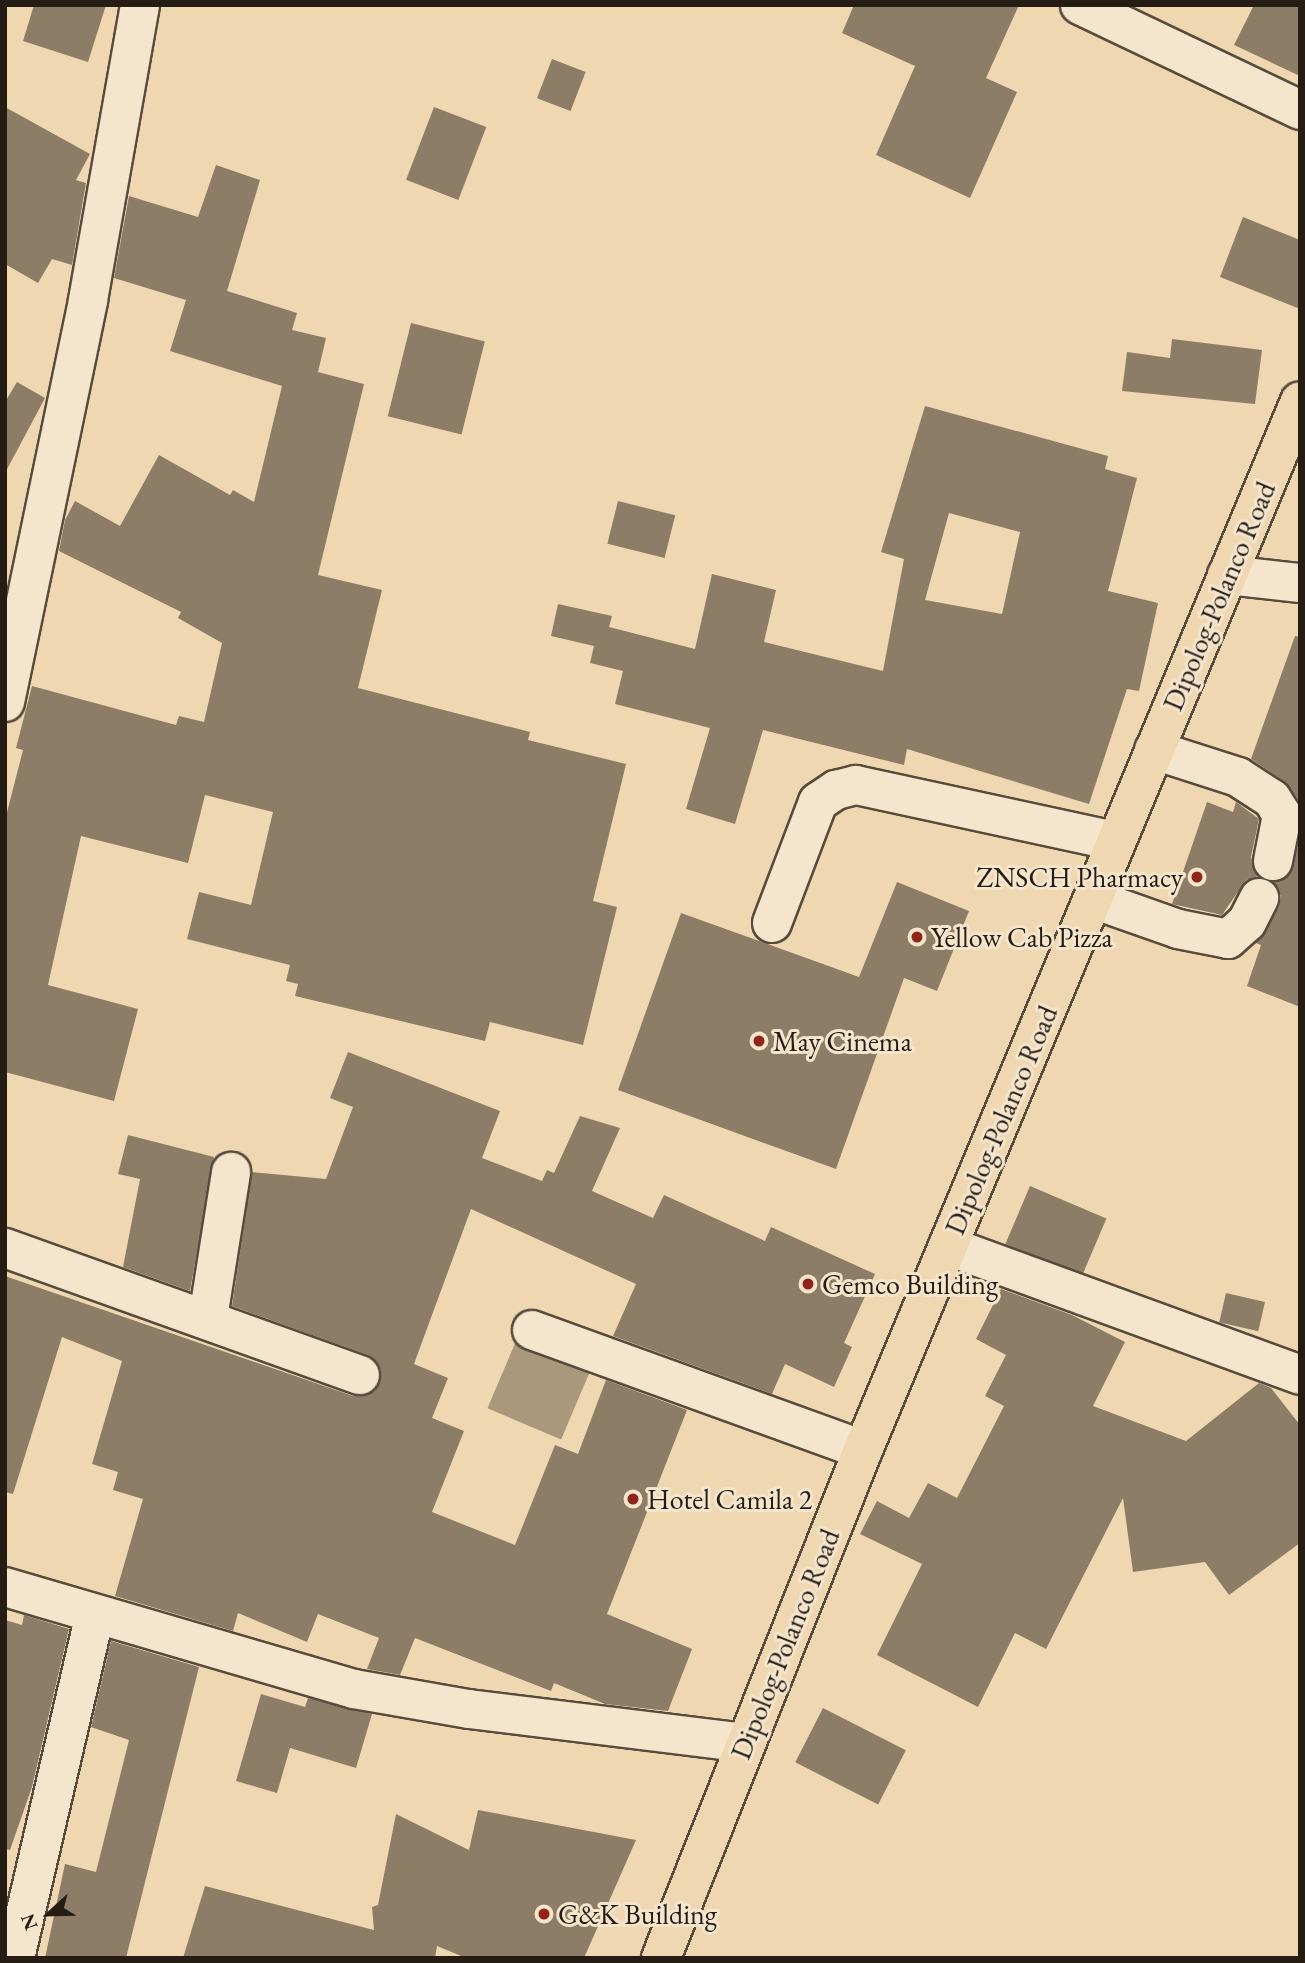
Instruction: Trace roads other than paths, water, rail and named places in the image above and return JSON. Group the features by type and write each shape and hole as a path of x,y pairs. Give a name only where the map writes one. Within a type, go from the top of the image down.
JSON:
{"highway":[{"name":"Dipolog-Polanco Road","path":"661,1958 863,1450 1300,401"}],"street":[{"path":"5,702 88,300 140,5"},
{"path":"1080,5 1300,110"},
{"path":"1227,575 1300,583"},
{"path":"1154,750 1238,777 1272,799 1282,815 1273,861"},
{"path":"772,923 818,802 856,785 1116,842"},
{"path":"1094,899 1178,929 1228,939 1247,922 1259,898"},
{"path":"208,1318 231,1172"},
{"path":"948,1246 1300,1375"},
{"path":"5,1248 208,1318 360,1375"},
{"path":"532,1329 863,1450"},
{"path":"5,1587 367,1692 746,1743"},
{"path":"15,1958 94,1614"}],"place":[{"name":"ZNSCH Pharmacy","path":"1197,877"},
{"name":"Yellow Cab Pizza","path":"917,937"},
{"name":"May Cinema","path":"759,1041"},
{"name":"Gemco Building","path":"808,1284"},
{"name":"Hotel Camila 2","path":"633,1499"},
{"name":"G&K Building","path":"544,1914"}]}
